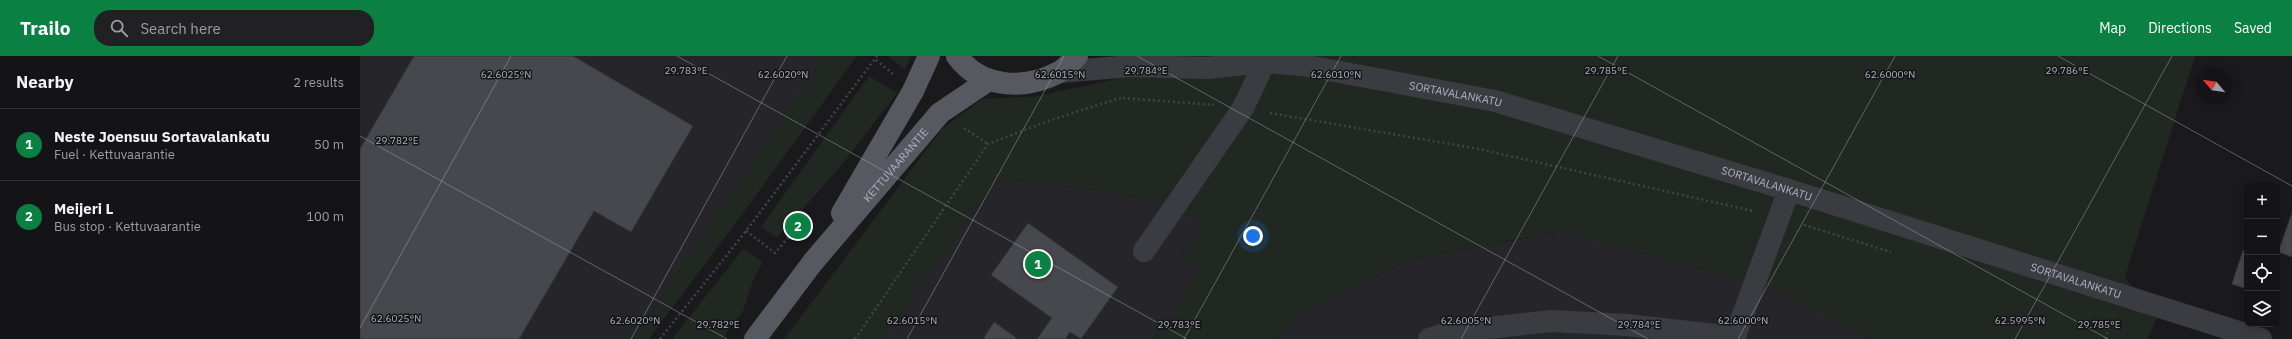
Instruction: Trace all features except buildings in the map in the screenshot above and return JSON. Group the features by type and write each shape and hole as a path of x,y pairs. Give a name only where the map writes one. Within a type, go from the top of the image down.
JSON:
{"main road":[{"name":"KETTUVAARANTIE","path":"813,262 913,91 929,56"},
{"path":"957,56 963,64 989,80 1011,85 1035,83 1060,72 1077,56"},
{"name":"KETTUVAARANTIE","path":"755,339 813,262 940,112 989,80"}],"street":[{"name":"SORTAVALANKATU","path":"1060,72 1131,66 1207,68 1257,59 1302,65 1495,101 1789,190 2261,339"},
{"path":"1144,251 1243,108 1257,59"},
{"path":"1429,339 1451,332 1552,321 1627,325 1734,338 1789,190"}],"path":[{"path":"660,339 746,231 877,56"},
{"path":"1123,98 1131,66"},
{"path":"855,339 988,144 1051,120 1123,98 1243,108 1479,149 1779,217 1892,252"},
{"path":"746,231 775,253 798,226"},
{"path":"2103,318 2118,322"},
{"path":"2106,339 2110,320"}],"shaded area":[{"path":"360,56 825,56 631,339 360,339"},
{"path":"825,56 857,56 649,339 631,339 644,322"},
{"path":"888,56 911,56 905,70"},
{"path":"1114,56 2195,56 2125,277 2156,318 2148,339 1871,339 1781,291 1561,231 1405,261 1296,317 1277,339 1153,339 1204,269 1181,256 1205,222 1152,202 1101,190 998,179 883,339 784,339 942,129 982,99 1038,96 1116,79"},
{"path":"869,76 897,93 841,166 777,238 761,227"},
{"path":"998,179 1101,190 1152,202 1205,222 1205,268 1153,339 883,339"},
{"path":"1562,231 1781,291 1871,339 1277,339 1296,317 1405,261"},
{"path":"743,249 763,262 754,278 743,311 722,339 672,339"}],"place":[{"name":"Meijeri L","path":"798,226"},
{"name":"Neste Joensuu Sortavalankatu","path":"1038,264"}]}
